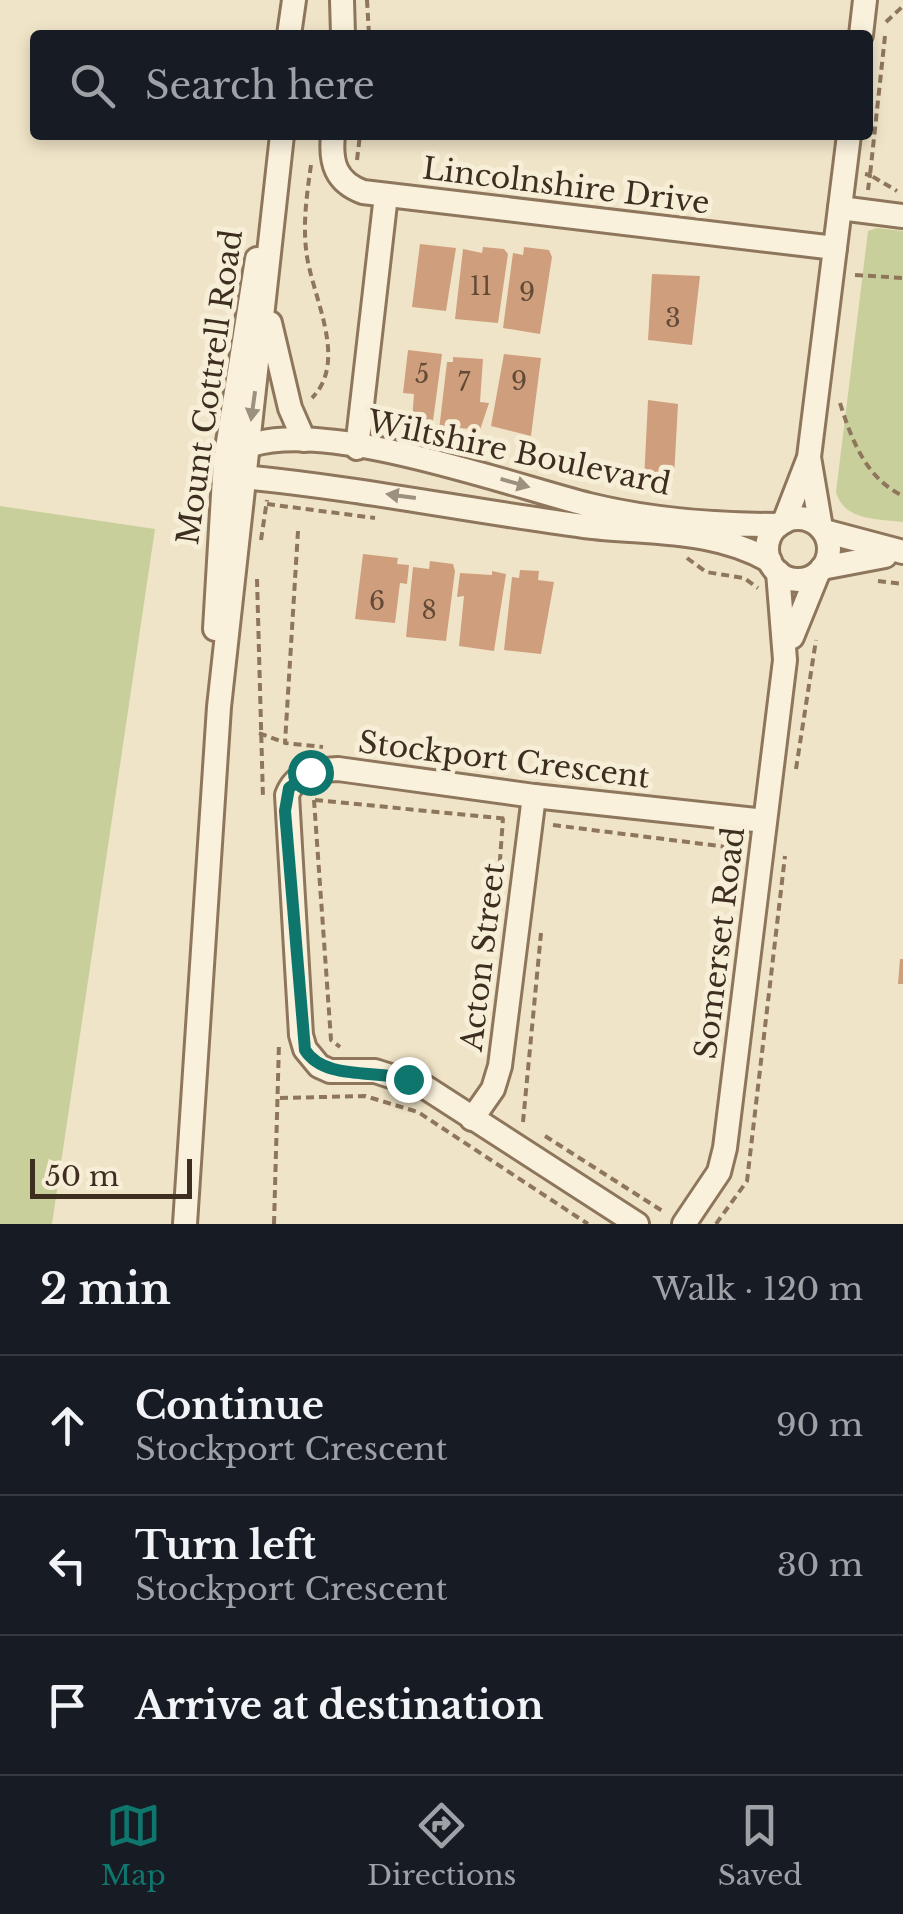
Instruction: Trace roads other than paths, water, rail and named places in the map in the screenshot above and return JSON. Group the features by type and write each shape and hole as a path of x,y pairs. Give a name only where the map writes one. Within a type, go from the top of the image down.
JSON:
{"street":[{"path":"342,0 343,30"},
{"path":"862,30 865,0"},
{"name":"Mount Cottrell Road","path":"220,707 215,605 224,460 273,140"},
{"name":"Mount Cottrell Road","path":"185,1224 220,707 282,140"},
{"name":"Lincolnshire Drive","path":"334,140 335,169 347,186 386,195 835,248"},
{"path":"848,140 809,456 782,524 768,541 774,567 802,580 856,559 903,554"},
{"path":"358,448 386,195"},
{"path":"840,208 903,216"},
{"path":"266,305 290,408 304,440"},
{"name":"Wiltshire Boulevard","path":"247,446 304,440 456,467 620,511 741,526 782,524"},
{"path":"243,478 224,460 247,446"},
{"path":"809,456 829,550 820,571"},
{"name":"Wiltshire Boulevard","path":"243,478 584,526 707,537 738,543 774,567"},
{"path":"782,524 799,518 822,530 903,554"},
{"name":"Somerset Road","path":"774,567 785,660"},
{"name":"Somerset Road","path":"684,1224 722,1160 755,820 785,660 802,604 820,571"},
{"name":"Stockport Crescent","path":"637,1224 408,1079 374,1070 330,1070 312,1061 305,1050 287,795 300,777 338,769 534,796 755,820"},
{"name":"Acton Street","path":"472,1119 500,1066 534,796"}]}
